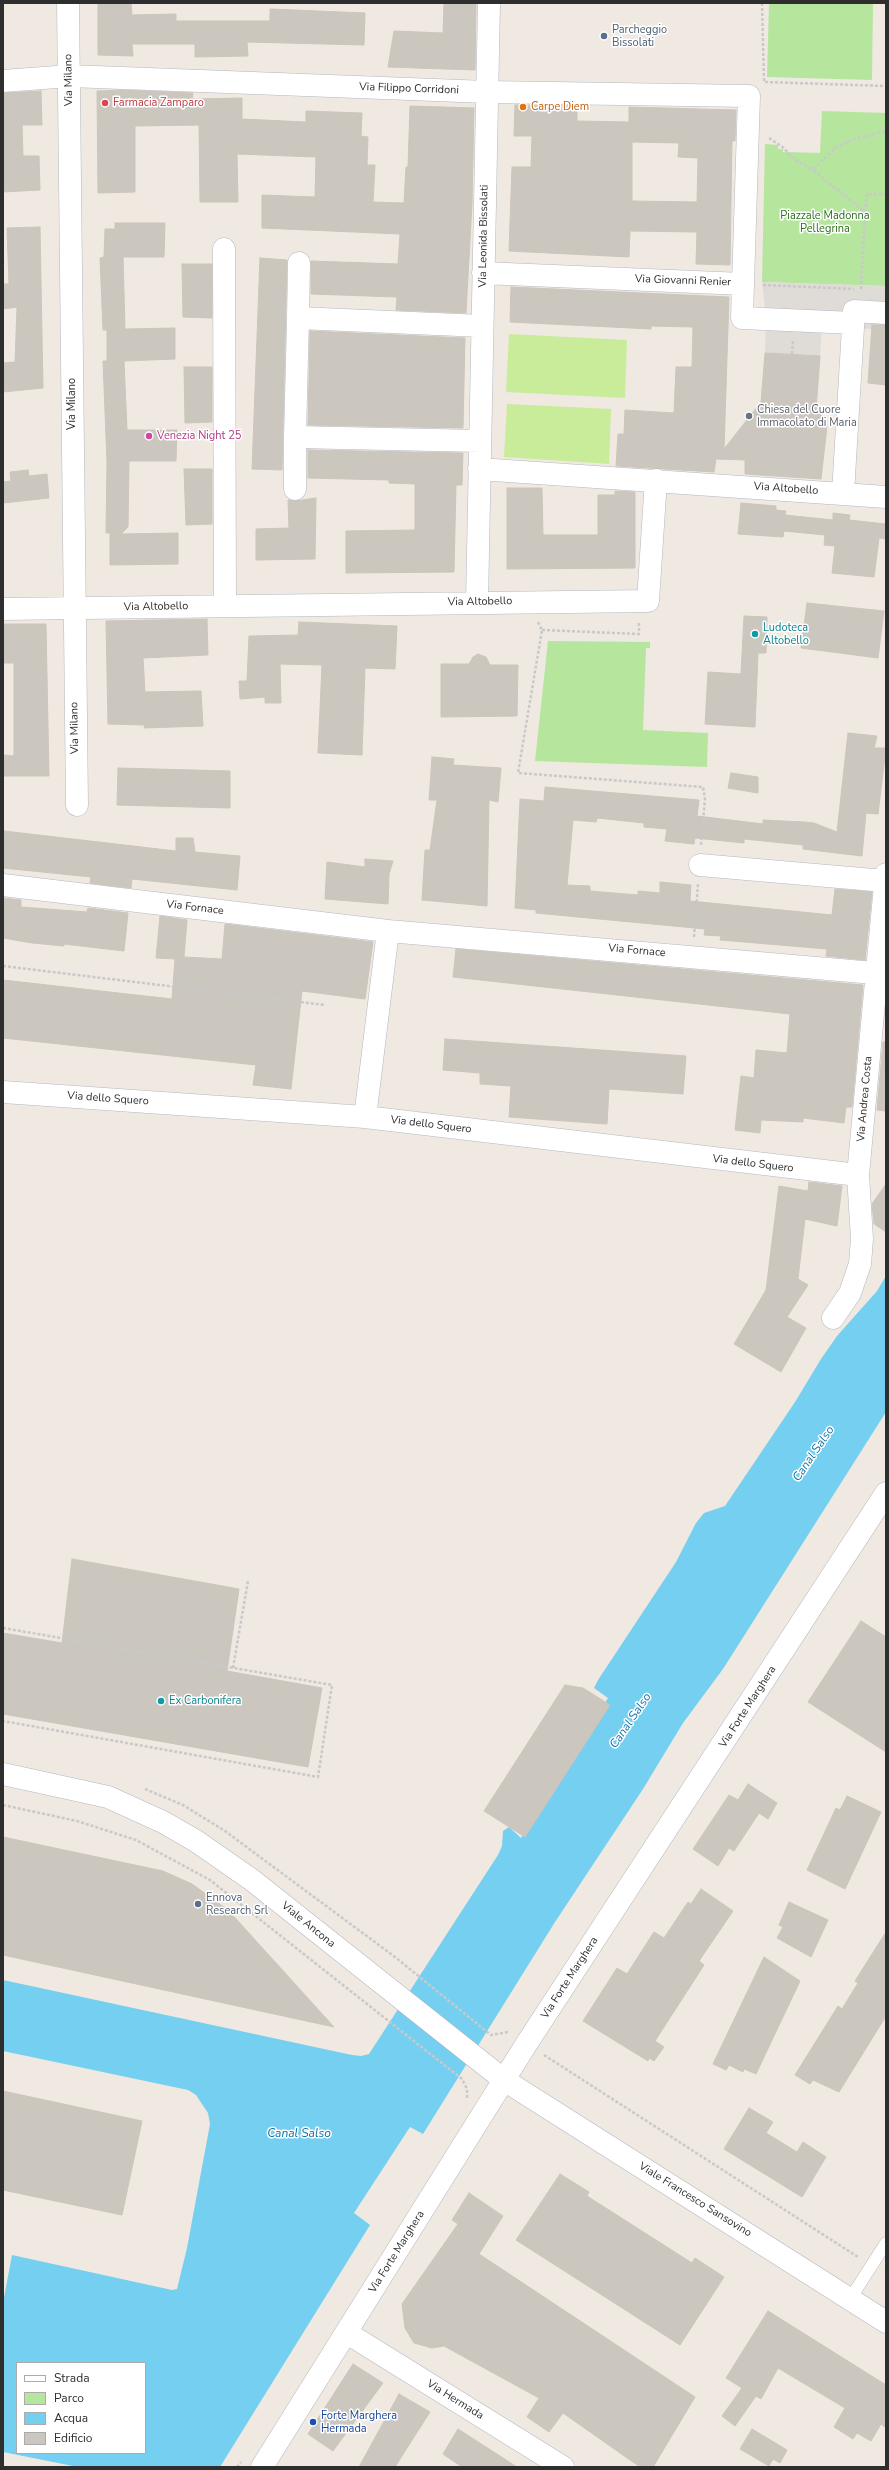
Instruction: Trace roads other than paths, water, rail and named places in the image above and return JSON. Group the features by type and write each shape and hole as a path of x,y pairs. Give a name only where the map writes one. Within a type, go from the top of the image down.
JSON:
{"street":[{"name":"Via Milano","path":"68,3 70,76 73,608 76,805"},
{"name":"Via Leonida Bissolati","path":"477,602 489,3"},
{"name":"Via Filippo Corridoni","path":"3,81 70,76 487,92 759,89"},
{"name":"Via Giovanni Renier","path":"483,273 756,284 759,89"},
{"path":"224,249 225,606"},
{"path":"294,489 299,263"},
{"path":"756,284 742,318 853,325"},
{"path":"843,493 854,310 886,313"},
{"path":"298,318 482,326"},
{"path":"295,437 480,442"},
{"path":"479,468 656,480"},
{"name":"Via Altobello","path":"3,609 648,601 656,480 886,497"},
{"path":"700,865 886,877"},
{"name":"Via Andrea Costa","path":"833,1318 850,1293 860,1264 862,1239 850,1175 882,974 886,877"},
{"name":"Via Fornace","path":"3,885 388,931 693,956 882,974"},
{"path":"365,1117 388,931"},
{"name":"Via dello Squero","path":"3,1092 365,1117 850,1175"},
{"name":"Via Forte Marghera","path":"262,2467 527,2043 886,1493"},
{"name":"Viale Ancona","path":"3,1774 108,1797 162,1822 196,1841 252,1880 504,2080"},
{"name":"Viale Francesco Sansovino","path":"504,2080 886,2322"},
{"name":"Via Hermada","path":"346,2334 563,2467"}],"lane":[{"path":"850,2299 886,2243"}],"water":[{"name":"Canal Salso","path":"886,1276 886,1412 723,1669 683,1723 643,1789 555,1922 423,2134 410,2127 354,2213 370,2225 220,2467 78,2467 3,2452 3,2303 12,2255 172,2290 177,2289 187,2248 210,2124 208,2113 196,2095 188,2090 3,2051 3,1980 352,2055 361,2056 369,2054 498,1855 502,1846 503,1831 509,1827 521,1838 608,1698 594,1688 598,1680 676,1562 696,1523 704,1513 725,1506 795,1402 837,1336 877,1291"}],"place":[{"name":"Parcheggio Bissolati","path":"604,36"},
{"name":"Farmacia Zamparo","path":"105,103"},
{"name":"Carpe Diem","path":"523,107"},
{"name":"Chiesa del Cuore Immacolato di Maria","path":"749,416"},
{"name":"Venezia Night 25","path":"149,436"},
{"name":"Ludoteca Altobello","path":"755,634"},
{"name":"Ex Carbonifera","path":"161,1701"},
{"name":"Ennova Research Srl","path":"198,1904"},
{"name":"Forte Marghera Hermada","path":"313,2422"}],"park label":[{"name":"Piazzale Madonna Pellegrina","path":"825,222"}]}
